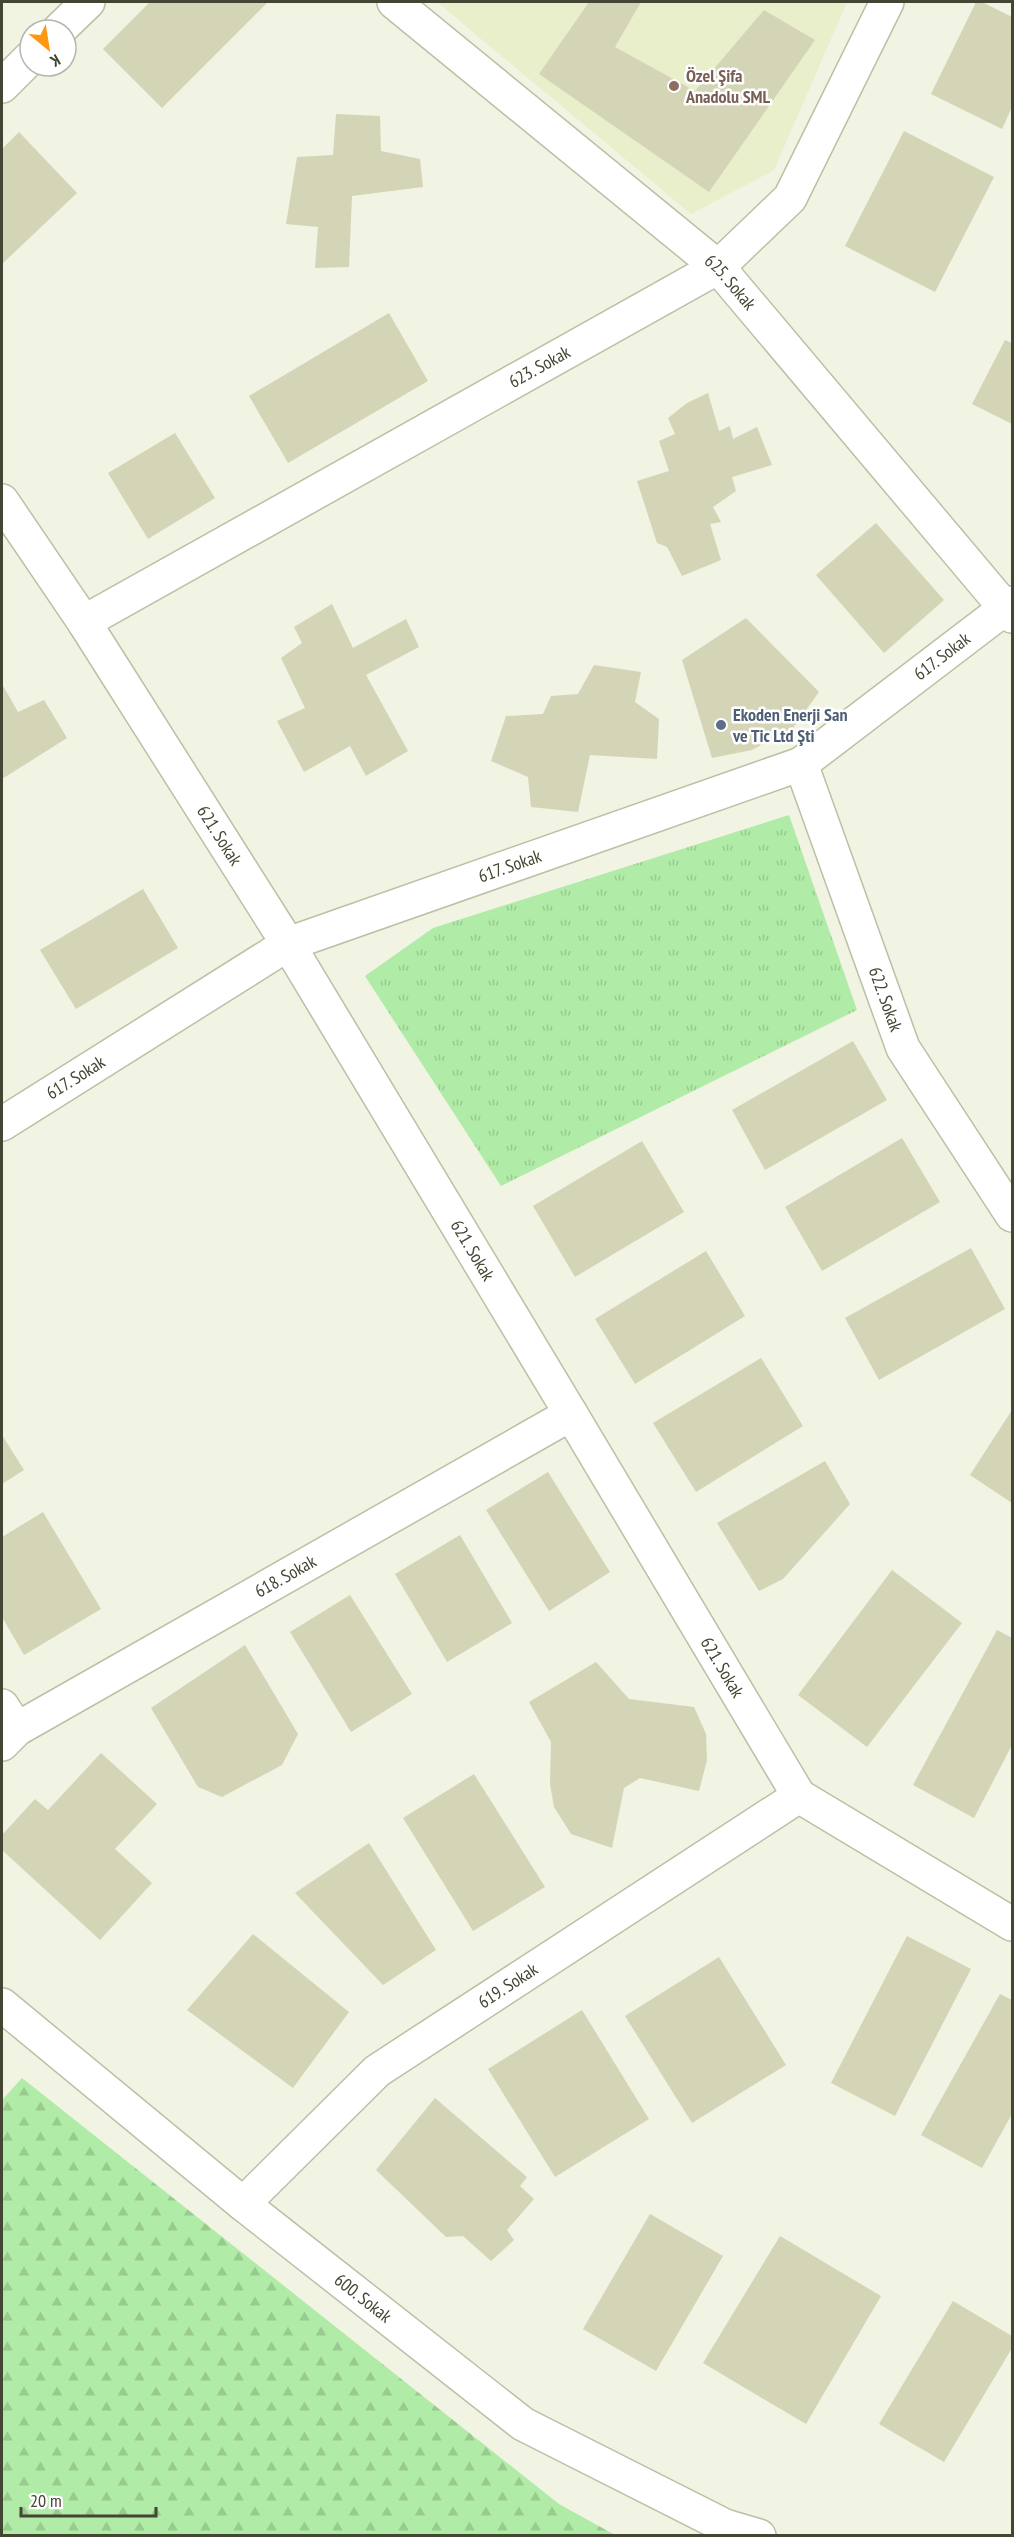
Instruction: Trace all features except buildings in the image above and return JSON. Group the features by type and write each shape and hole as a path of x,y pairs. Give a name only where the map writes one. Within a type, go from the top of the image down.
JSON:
{"street":[{"path":"71,18 88,2"},
{"name":"625. Sokak","path":"394,2 718,267 1011,609"},
{"name":"623. Sokak","path":"84,622 718,267 790,198 887,2"},
{"path":"2,86 18,70"},
{"name":"621. Sokak","path":"2,501 84,622 288,944 572,1414 799,1796 1012,1924"},
{"name":"617. Sokak","path":"2,1124 288,944 801,764 1011,609"},
{"name":"622. Sokak","path":"801,764 903,1048 1012,1215"},
{"name":"618. Sokak","path":"6,1726 572,1414"},
{"name":"619. Sokak","path":"243,2205 376,2071 799,1796"},
{"name":"600. Sokak","path":"2,2005 243,2205 524,2424 725,2526 759,2535"}],"shaded area":[{"name":"Özel Şifa Anadolu SML","path":"437,2 847,2 774,170 691,214"}],"green space":[{"path":"789,815 857,1010 501,1186 365,976 433,928"},
{"path":"22,2078 559,2504 615,2535 2,2535 2,2100"}],"place":[{"name":"Özel Şifa Anadolu SML","path":"674,86"},
{"name":"Ekoden Enerji San ve Tic Ltd Şti","path":"721,725"}]}
